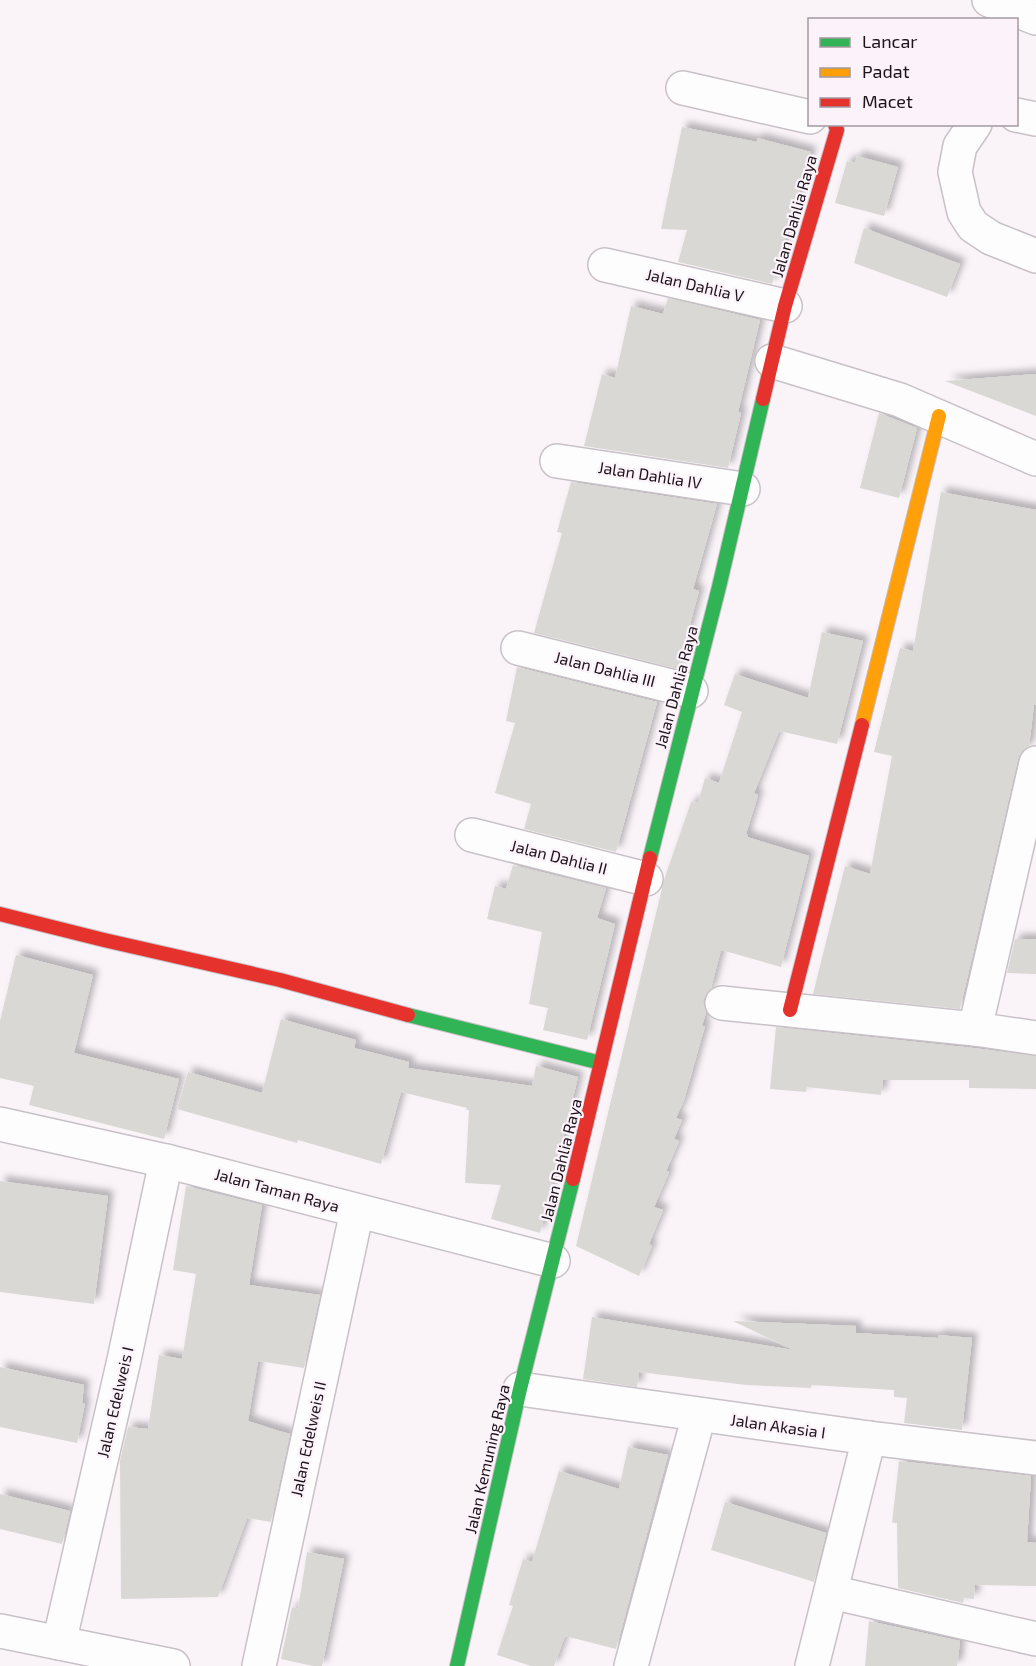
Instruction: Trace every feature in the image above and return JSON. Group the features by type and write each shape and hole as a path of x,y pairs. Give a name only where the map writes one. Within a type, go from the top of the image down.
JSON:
{"street":[{"path":"989,0 1036,18"},
{"path":"683,88 808,117"},
{"path":"1018,115 1036,119"},
{"name":"Jalan Dahlia Raya","path":"553,1261 626,954 743,489 785,306 837,130 836,126"},
{"path":"974,126 960,146 955,172 964,212 973,226 991,238 1036,256"},
{"name":"Jalan Dahlia V","path":"605,265 785,306"},
{"path":"772,361 900,400 1036,459"},
{"path":"790,1010 939,416"},
{"name":"Jalan Dahlia IV","path":"557,461 743,489"},
{"name":"Jalan Dahlia III","path":"518,648 691,691"},
{"path":"975,1029 1036,763"},
{"name":"Jalan Dahlia II","path":"472,835 646,879"},
{"path":"0,915 280,980 601,1063"},
{"path":"723,1003 975,1029 1036,1038"},
{"name":"Jalan Taman Raya","path":"0,1124 166,1161 553,1261"},
{"name":"Jalan Edelweis I","path":"59,1643 124,1360 166,1161"},
{"name":"Jalan Edelweis II","path":"259,1666 357,1211"},
{"name":"Jalan Kemuning Raya","path":"457,1666 520,1389 553,1261"},
{"name":"Jalan Akasia I","path":"520,1389 869,1438 1036,1458"},
{"path":"631,1666 699,1415"},
{"path":"812,1666 869,1438"},
{"path":"831,1592 1036,1639"},
{"path":"0,1631 173,1666"}],"building":[{"path":"682,127 757,142 757,138 811,152 772,284 678,262 687,230 661,229"},
{"path":"857,156 898,167 884,216 835,203 847,161 855,163"},
{"path":"864,228 960,264 947,297 854,263"},
{"path":"668,298 760,320 738,412 741,413 728,468 584,446 602,374 615,378 631,306 663,314"},
{"path":"1036,374 1036,416 945,381"},
{"path":"879,413 917,428 899,498 860,488"},
{"path":"571,482 717,504 693,589 699,591 678,669 534,633 562,533 557,532"},
{"path":"941,492 1036,510 1036,705 1034,705 1029,746 1022,751 1018,759 960,1009 813,994 845,866 870,874 892,756 874,752 900,648 913,651"},
{"path":"822,632 863,641 837,744 779,731 754,793 758,795 746,834 747,837 809,856 781,967 721,950 711,988 703,1001 706,1012 702,1026 705,1026 684,1100 676,1118 682,1120 674,1139 679,1141 654,1207 663,1210 649,1244 652,1246 639,1276 576,1246 664,880 691,802 698,803 705,778 719,783 742,712 724,705 735,674 808,698"},
{"path":"517,667 657,702 616,852 524,829 531,804 495,793 515,723 506,721"},
{"path":"513,865 606,888 597,918 615,924 587,1040 543,1030 548,1008 529,1004 542,932 487,919 495,886 506,889"},
{"path":"1015,939 1036,939 1036,974 1007,973"},
{"path":"16,955 93,975 74,1053 179,1079 164,1139 29,1105 34,1086 0,1078 0,1021"},
{"path":"281,1019 356,1040 354,1048 409,1062 408,1068 532,1086 536,1066 578,1077 540,1233 491,1219 501,1185 465,1183 469,1110 466,1110 467,1108 401,1092 381,1164 177,1109 188,1072 262,1093"},
{"path":"776,1027 1036,1056 1036,1089 969,1088 969,1080 883,1080 881,1095 807,1087 806,1092 770,1089"},
{"path":"0,1181 108,1196 94,1304 0,1292"},
{"path":"186,1186 262,1205 249,1285 320,1295 304,1368 258,1361 248,1421 290,1434 271,1522 247,1518 218,1597 121,1599 120,1461 128,1427 148,1429 159,1355 182,1359 196,1274 173,1270"},
{"path":"592,1317 793,1350 733,1321 856,1326 856,1333 972,1338 962,1430 904,1423 907,1398 894,1397 894,1390 811,1385 811,1388 746,1385 639,1372 637,1387 583,1379"},
{"path":"0,1367 84,1385 82,1403 85,1403 77,1443 0,1427"},
{"path":"628,1447 668,1455 616,1649 565,1636 554,1666 531,1666 497,1655 513,1606 509,1605 523,1559 532,1562 559,1471 619,1489"},
{"path":"899,1461 1031,1476 1027,1542 1036,1543 1036,1586 975,1585 974,1599 964,1598 963,1603 898,1588 897,1523 892,1523"},
{"path":"0,1494 70,1511 62,1544 0,1529"},
{"path":"725,1502 826,1533 814,1582 711,1550"},
{"path":"307,1552 344,1559 322,1666 281,1659 292,1607 298,1609"},
{"path":"869,1621 960,1641 957,1666 865,1666"}],"traffic: fast":[{"path":"650,858 719,587 763,399"},
{"path":"408,1015 601,1063"},
{"path":"457,1666 520,1389 573,1179"}],"traffic: slow":[{"path":"862,725 939,416"}],"traffic: jam":[{"path":"763,399 785,306 837,130 836,126"},
{"path":"790,1010 862,725"},
{"path":"573,1179 650,858"},
{"path":"0,914 280,980 408,1015"}]}
